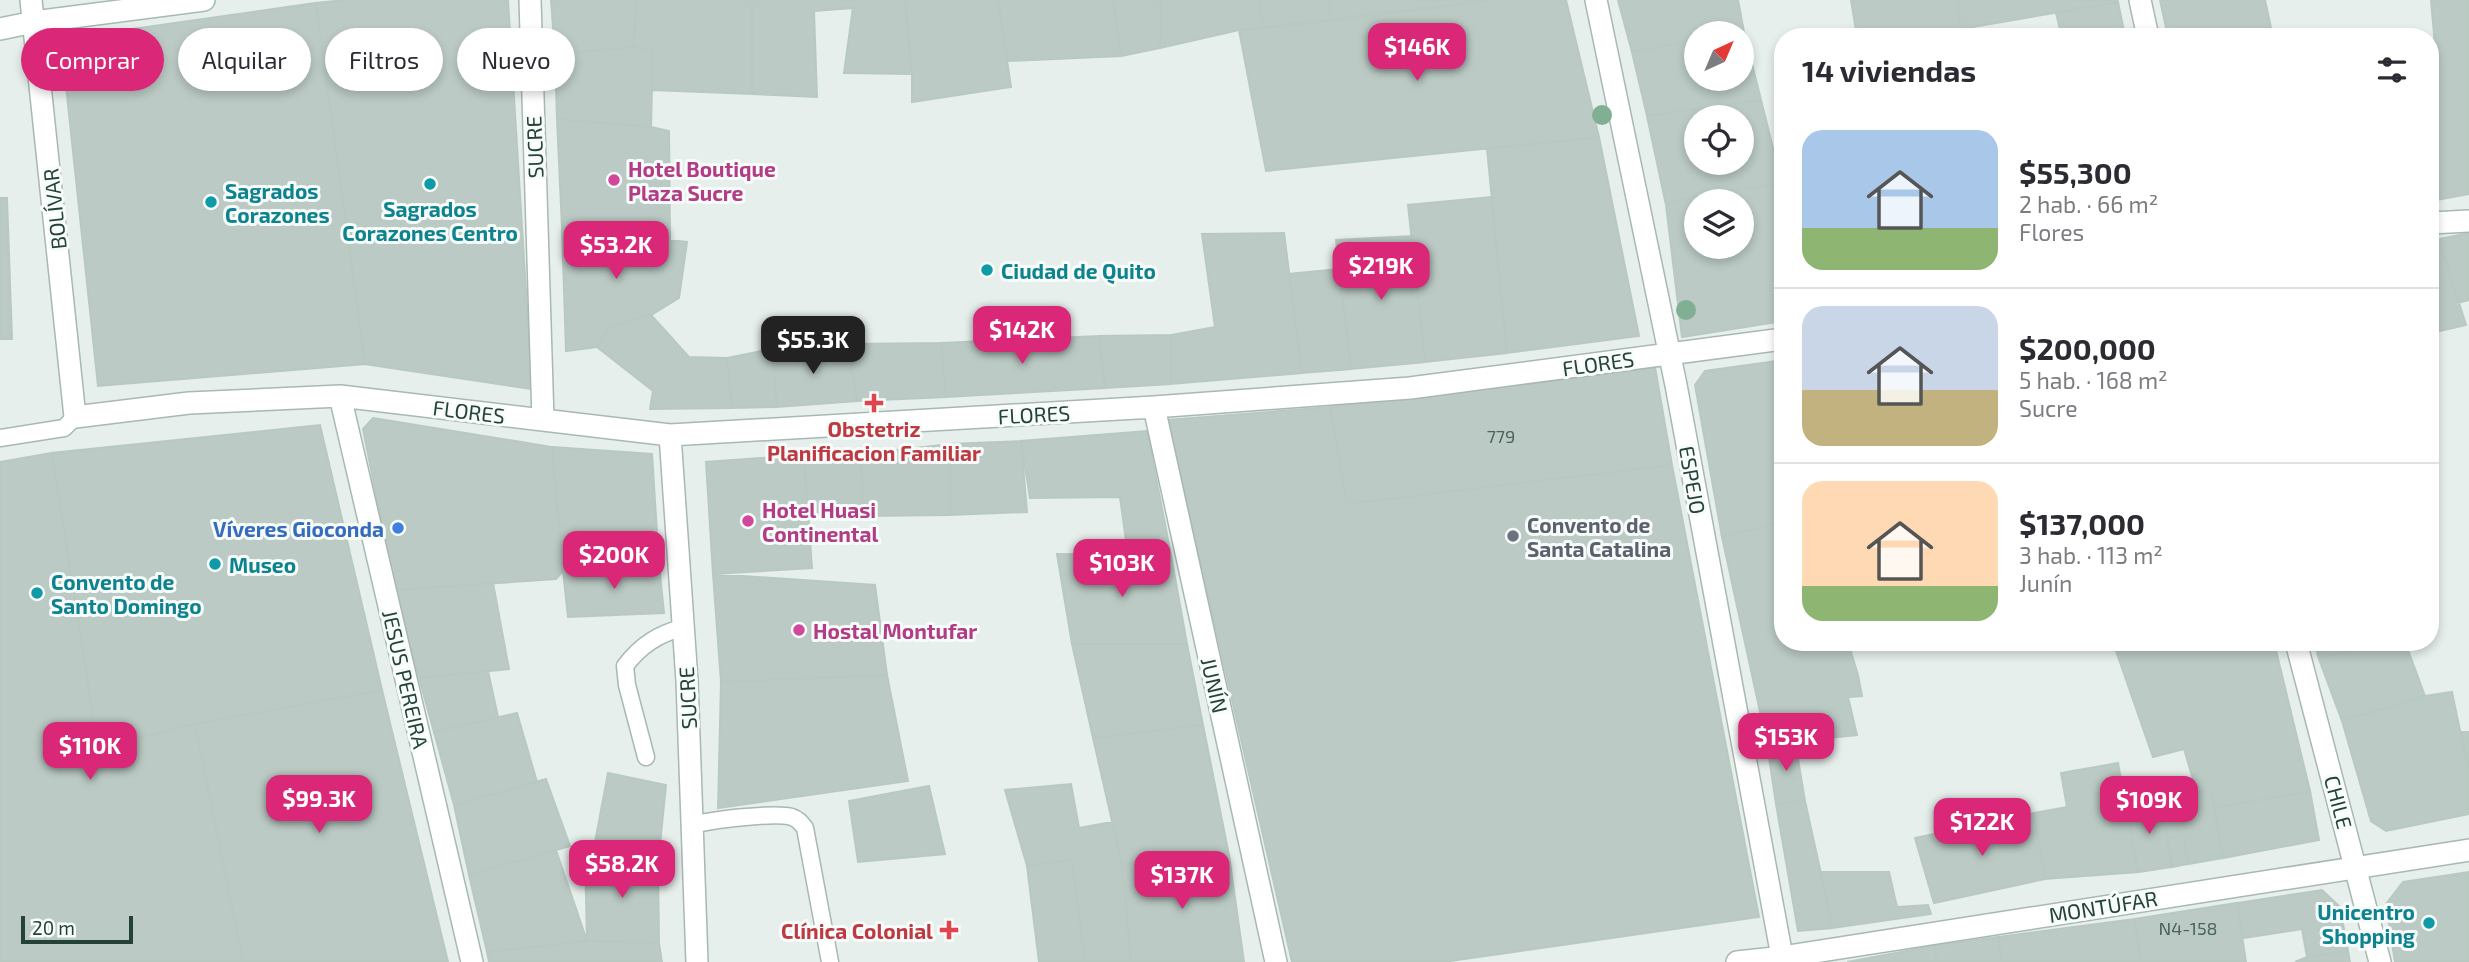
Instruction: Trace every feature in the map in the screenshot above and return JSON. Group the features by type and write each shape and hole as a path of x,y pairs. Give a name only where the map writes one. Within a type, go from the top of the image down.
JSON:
{"street":[{"name":"BOLÍVAR","path":"31,0 75,417"},
{"path":"0,29 34,22 204,0"},
{"name":"SUCRE","path":"530,0 543,419"},
{"name":"ESPEJO","path":"1597,0 1676,385 1782,959"},
{"path":"2140,0 2146,28"},
{"path":"2439,223 2469,221"},
{"name":"FLORES","path":"75,417 189,403 340,396 670,435 1154,407 1410,387 1774,340"},
{"name":"JESUS PEREIRA","path":"340,396 472,962"},
{"name":"JUNÍN","path":"1154,407 1276,962"},
{"name":"SUCRE","path":"670,435 683,628 697,962"},
{"name":"CHILE","path":"2298,651 2380,962"},
{"name":"MONTÚFAR","path":"1737,962 1782,959 2469,850"}],"lane":[{"path":"0,438 64,428 75,417"},
{"path":"646,757 627,685 625,666 635,653 665,632 683,628"},
{"path":"692,825 711,820 783,816 800,821 804,828 830,962"}],"building":[{"name":"Sagrados Corazones Centro","path":"345,0 508,0 510,28 457,28 457,91 514,91 532,389 365,364 328,91 443,91 443,28 325,28 325,69 316,3"},
{"path":"551,0 636,0 634,47 575,52 575,28 553,28"},
{"path":"636,0 752,0 752,94 652,90 653,49 634,47"},
{"path":"752,0 854,0 853,8 814,11 817,97 752,94"},
{"path":"854,0 905,0 912,74 844,73"},
{"path":"905,0 998,0 1011,87 912,102"},
{"path":"998,0 1113,0 1121,56 1008,61"},
{"path":"1113,0 1161,0 1160,48 1121,56"},
{"path":"1161,0 1259,0 1263,28 1239,30 1160,48"},
{"path":"1259,0 1329,0 1331,21 1263,28"},
{"path":"1329,0 1437,0 1438,8 1331,21"},
{"path":"1437,0 1490,0 1438,8"},
{"path":"1490,0 1566,0 1599,137 1266,171 1239,30"},
{"path":"1618,0 1738,0 1742,21 1684,21 1684,42 1632,52"},
{"path":"1851,0 1957,0 1961,28 1856,28"},
{"path":"1957,0 2118,2 1967,28 1961,28"},
{"path":"2160,0 2265,0 2271,28 2166,28"},
{"path":"2431,0 2469,0 2469,194 2439,200 2439,28 2433,28"},
{"path":"2118,2 2123,28 2060,28 2056,13"},
{"name":"Sagrados Corazones","path":"316,3 325,69 325,91 328,91 365,364 98,386 67,91 164,91 164,28 139,28"},
{"path":"1684,42 1684,91 1754,91 1754,72 1761,100 1725,105 1684,105 1684,111 1647,116 1632,52"},
{"path":"634,47 653,49 651,127 557,119 556,91 575,91 575,52"},
{"path":"1761,100 1774,152 1774,185 1745,189 1684,189 1684,200 1666,205 1647,116 1684,111 1684,175 1754,175 1754,105 1725,105"},
{"name":"Hotel Boutique Plaza Sucre","path":"557,119 669,131 670,239 562,228"},
{"path":"1599,137 1639,336 1507,353 1487,149"},
{"path":"1774,185 1774,322 1682,337 1666,205 1684,200 1684,259 1754,259 1754,189 1745,189"},
{"path":"1491,197 1507,353 1425,362 1408,205"},
{"path":"0,198 7,198 12,339 0,339"},
{"path":"562,228 687,242 679,298 651,315 610,326 597,347 566,351"},
{"path":"1284,233 1302,373 1171,384 1171,335 1215,327 1202,234"},
{"path":"2469,233 2469,300 2458,303 2439,239"},
{"path":"1412,236 1425,362 1351,369 1336,240"},
{"path":"2439,239 2466,325 2439,331"},
{"path":"1339,269 1351,369 1302,373 1289,274"},
{"path":"651,315 689,357 727,358 732,408 650,409 653,391 597,347 610,326"},
{"path":"1171,335 1171,384 1105,388 1099,336"},
{"path":"1099,336 1105,388 946,397 941,343"},
{"path":"941,343 946,397 857,401 848,344"},
{"path":"848,344 857,401 777,407 772,349"},
{"path":"772,349 777,407 732,408 727,358"},
{"path":"1774,361 1774,524 1722,537 1695,385 1705,371"},
{"path":"1655,367 1672,465 1347,504 1330,407"},
{"name":"Convento de Santa Catalina","path":"1330,407 1347,504 1672,465 1759,917 1443,962 1292,962 1168,420"},
{"path":"373,418 552,447 563,571 556,579 395,590 363,429"},
{"path":"320,425 382,690 195,724 98,748 52,453"},
{"path":"1147,431 1171,555 1128,555 1120,497 1030,498 1021,441"},
{"path":"1021,441 1027,512 950,515 950,444"},
{"path":"950,444 950,515 863,516 861,454"},
{"path":"552,447 652,454 659,564 563,571"},
{"name":"Convento de Santo Domingo","path":"52,453 98,748 195,724 243,962 0,962 0,462"},
{"path":"861,454 863,516 807,519 804,455"},
{"path":"804,455 812,568 713,574 706,462"},
{"path":"1774,524 1774,651 1851,651 1862,696 1848,697 1857,735 1767,744 1722,537"},
{"path":"1057,554 1171,555 1187,644 1072,644"},
{"path":"659,564 664,613 568,617 563,571"},
{"name":"Hostal Montufar","path":"713,574 875,585 887,675 721,682"},
{"path":"493,583 509,669 419,678 395,590"},
{"path":"1072,644 1187,644 1203,725 1093,738"},
{"path":"2116,651 2276,651 2310,791 2214,808 2211,791 2197,793 2184,749 2153,757"},
{"path":"2317,651 2345,651 2319,659"},
{"path":"2345,651 2408,651 2425,696 2342,721 2319,659"},
{"path":"488,671 498,717 434,732 419,678"},
{"path":"887,675 908,781 718,808 721,682"},
{"path":"382,690 448,962 243,962 195,724"},
{"path":"2452,692 2469,774 2469,814 2386,831 2371,821 2342,721 2425,696"},
{"path":"517,713 537,782 454,805 434,732"},
{"path":"1203,725 1229,855 1122,865 1093,738"},
{"path":"2461,732 2469,732 2469,774"},
{"path":"1795,741 1805,801 1776,804 1767,744"},
{"path":"2118,763 2138,872 2045,879 2034,813 2067,807 2061,773"},
{"path":"608,773 666,785 658,864 593,853"},
{"path":"546,779 570,846 469,875 454,805"},
{"path":"1071,784 1079,828 1112,822 1122,865 1131,962 1085,962 1072,860 1027,866 1005,790"},
{"path":"929,786 945,854 858,862 849,801"},
{"path":"2211,791 2223,858 2188,864 2183,835 2167,838 2160,800"},
{"path":"2310,791 2319,840 2223,858 2214,808"},
{"path":"2160,800 2172,867 2138,872 2126,806"},
{"path":"1805,801 1833,928 1798,931 1776,804"},
{"path":"2034,813 2045,879 1934,903 1915,838"},
{"path":"2183,835 2188,864 2172,867 2167,838"},
{"path":"556,850 587,941 487,952 469,875"},
{"path":"585,852 658,864 659,943 587,941"},
{"path":"1229,855 1244,962 1131,962 1122,865"},
{"path":"1072,860 1085,962 1039,962 1027,866"},
{"path":"1820,872 1889,872 1897,907 1928,905 1931,914 1833,928"},
{"name":"Unicentro Shopping","path":"2469,872 2469,962 2395,962 2386,904 2403,882"},
{"path":"2322,890 2340,907 2348,951 2307,957 2302,929 2243,938 2237,903"},
{"path":"2237,903 2246,962 2141,962 2134,919"},
{"path":"2134,919 2141,962 2002,962 1998,937"},
{"path":"1998,937 2002,962 1937,962 1934,946"},
{"path":"587,941 659,943 662,962 489,962 487,952"},
{"path":"1934,946 1937,962 1847,962"},
{"path":"2348,951 2350,962 2295,962 2307,957"}],"place":[{"name":"Hotel Boutique Plaza Sucre","path":"614,180"},
{"name":"Sagrados Corazones Centro","path":"430,184"},
{"name":"Sagrados Corazones","path":"211,202"},
{"name":"Ciudad de Quito","path":"987,270"},
{"name":"Obstetriz Planificacion Familiar","path":"874,403"},
{"name":"Hotel Huasi Continental","path":"748,521"},
{"name":"Víveres Gioconda","path":"398,528"},
{"name":"Convento de Santa Catalina","path":"1513,536"},
{"name":"Museo","path":"215,564"},
{"name":"Convento de Santo Domingo","path":"37,593"},
{"name":"Hostal Montufar","path":"799,630"},
{"name":"Unicentro Shopping","path":"2429,923"},
{"name":"Clínica Colonial","path":"949,930"}]}
